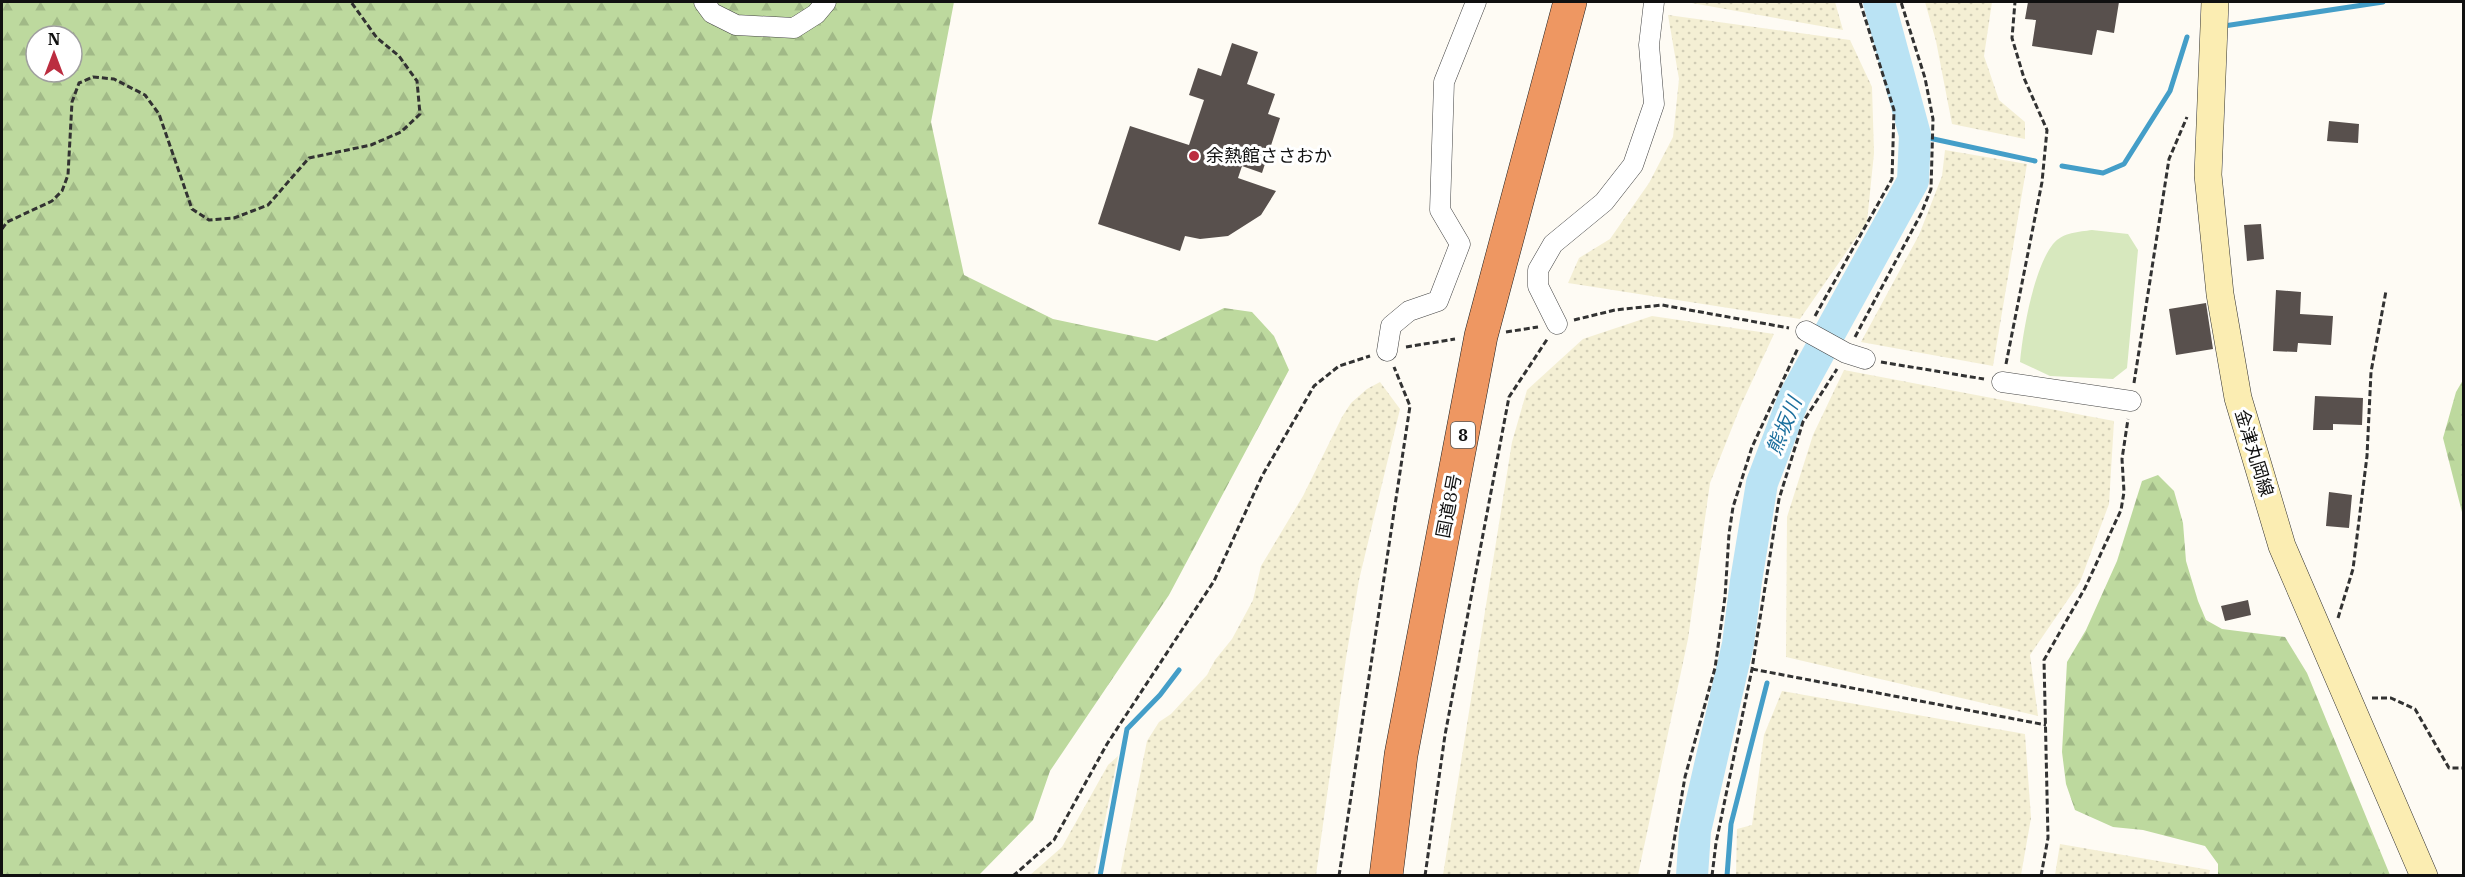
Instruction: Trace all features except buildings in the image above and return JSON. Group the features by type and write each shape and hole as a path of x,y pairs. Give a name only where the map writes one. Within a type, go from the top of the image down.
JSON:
{"highway":[{"name":"国道8号","path":"1386,876 1401,754 1481,336 1570,2"}],"main road":[{"name":"金津丸岡線","path":"2215,2 2208,175 2224,317 2238,398 2282,546 2424,876"}],"street":[{"path":"704,2 712,13 736,25 794,28 816,14 826,2"},
{"path":"1387,351 1391,327 1409,311 1438,301 1460,244 1440,210 1443,82 1476,2"},
{"path":"1557,324 1538,286 1538,270 1553,244 1604,202 1633,165 1654,104 1650,45 1654,2"},
{"path":"1806,331 1856,356"},
{"path":"2002,382 2131,401"}],"path":[{"path":"2,228 7,222 52,201 62,191 68,175 72,102 79,83 93,77 114,79 145,95 159,114 192,209 209,220 234,218 268,205 309,158 370,145 401,132 420,114 417,81 399,56 377,38 351,2"},
{"path":"1668,876 1685,777 1715,668 1725,597 1733,507 1752,447 1806,331 1892,179 1895,140 1894,110 1860,2"},
{"path":"1713,876 1716,843 1752,669 1779,499 1803,423 1856,356 1931,189 1933,118 1925,78 1901,2"},
{"path":"1856,356 2002,382 2042,182 2047,130 2024,78 2012,38 2014,2"},
{"path":"2041,876 2048,837 2044,660 2085,588 2121,510 2124,492 2122,459 2169,159 2187,117"},
{"path":"2327,654 2354,569 2367,456 2372,372 2386,291"},
{"path":"1013,876 1054,840 1107,744 1214,581 1262,476 1314,386 1339,366 1415,344 1557,324 1615,310 1662,304 1806,331"},
{"path":"1425,876 1445,735 1509,397 1557,324"},
{"path":"1339,876 1410,406 1387,351"},
{"path":"1752,669 2046,725"},
{"path":"2347,699 2391,698 2415,709 2449,768 2463,768"}],"shaded area":[{"path":"1686,2 1835,2 1843,30"},
{"path":"1925,2 1992,2 1984,56 1999,100 2025,122 2025,139 1952,124 1936,41"},
{"path":"1668,15 1850,40 1872,87 1874,153 1867,222 1800,319 1568,283 1579,258 1610,239 1649,183 1673,137 1679,79"},
{"path":"1945,150 2027,164 1993,366 1861,342 1919,235 1942,176"},
{"path":"1652,316 1774,334 1741,405 1710,483 1688,639 1638,875 1443,875 1512,442 1527,390 1583,339"},
{"path":"1844,370 2114,421 2109,504 2080,582 2030,655 2038,716 1786,657 1787,517 1813,435"},
{"path":"1380,382 1400,409 1359,580 1316,875 1120,875 1147,741 1159,722 1171,714 1207,675 1215,660 1232,639 1253,600 1261,566 1303,496 1342,417 1351,403 1367,389"},
{"path":"1782,691 2025,734 2031,818 2021,875 1736,875 1737,829 1752,825 1764,735"},
{"path":"1118,756 1094,875 1030,875 1062,847 1108,765"},
{"path":"2060,844 2210,870 2209,875 2055,875"}],"green space":[{"path":"2,2 954,2 931,122 964,275 1053,319 1157,341 1224,308 1252,312 1274,336 1289,370 1169,595 1050,771 1033,820 979,875 2,876"},
{"path":"2092,230 2128,234 2138,250 2127,368 2113,379 2050,376 2020,362 2035,283 2046,255 2057,240 2071,233"},
{"path":"2463,380 2463,516 2443,438 2456,392"},
{"path":"2158,475 2174,491 2183,523 2186,561 2206,620 2222,629 2285,637 2307,673 2390,875 2218,875 2218,864 2205,846 2143,830 2113,827 2075,810 2066,784 2062,752 2067,662 2086,630 2117,561 2142,481"}],"waterway":[{"name":"熊坂川","path":"1692,876 1695,831 1738,644 1762,483 1794,398 1913,181 1915,135 1879,2"},
{"path":"2224,26 2383,2"},
{"path":"2062,166 2103,173 2124,164 2170,91 2187,37"},
{"path":"1915,135 2035,161"},
{"path":"1100,876 1127,729 1160,695 1179,670"},
{"path":"1727,876 1731,824 1767,683"}],"place":[{"name":"余熱館ささおか","path":"1194,156"}]}
